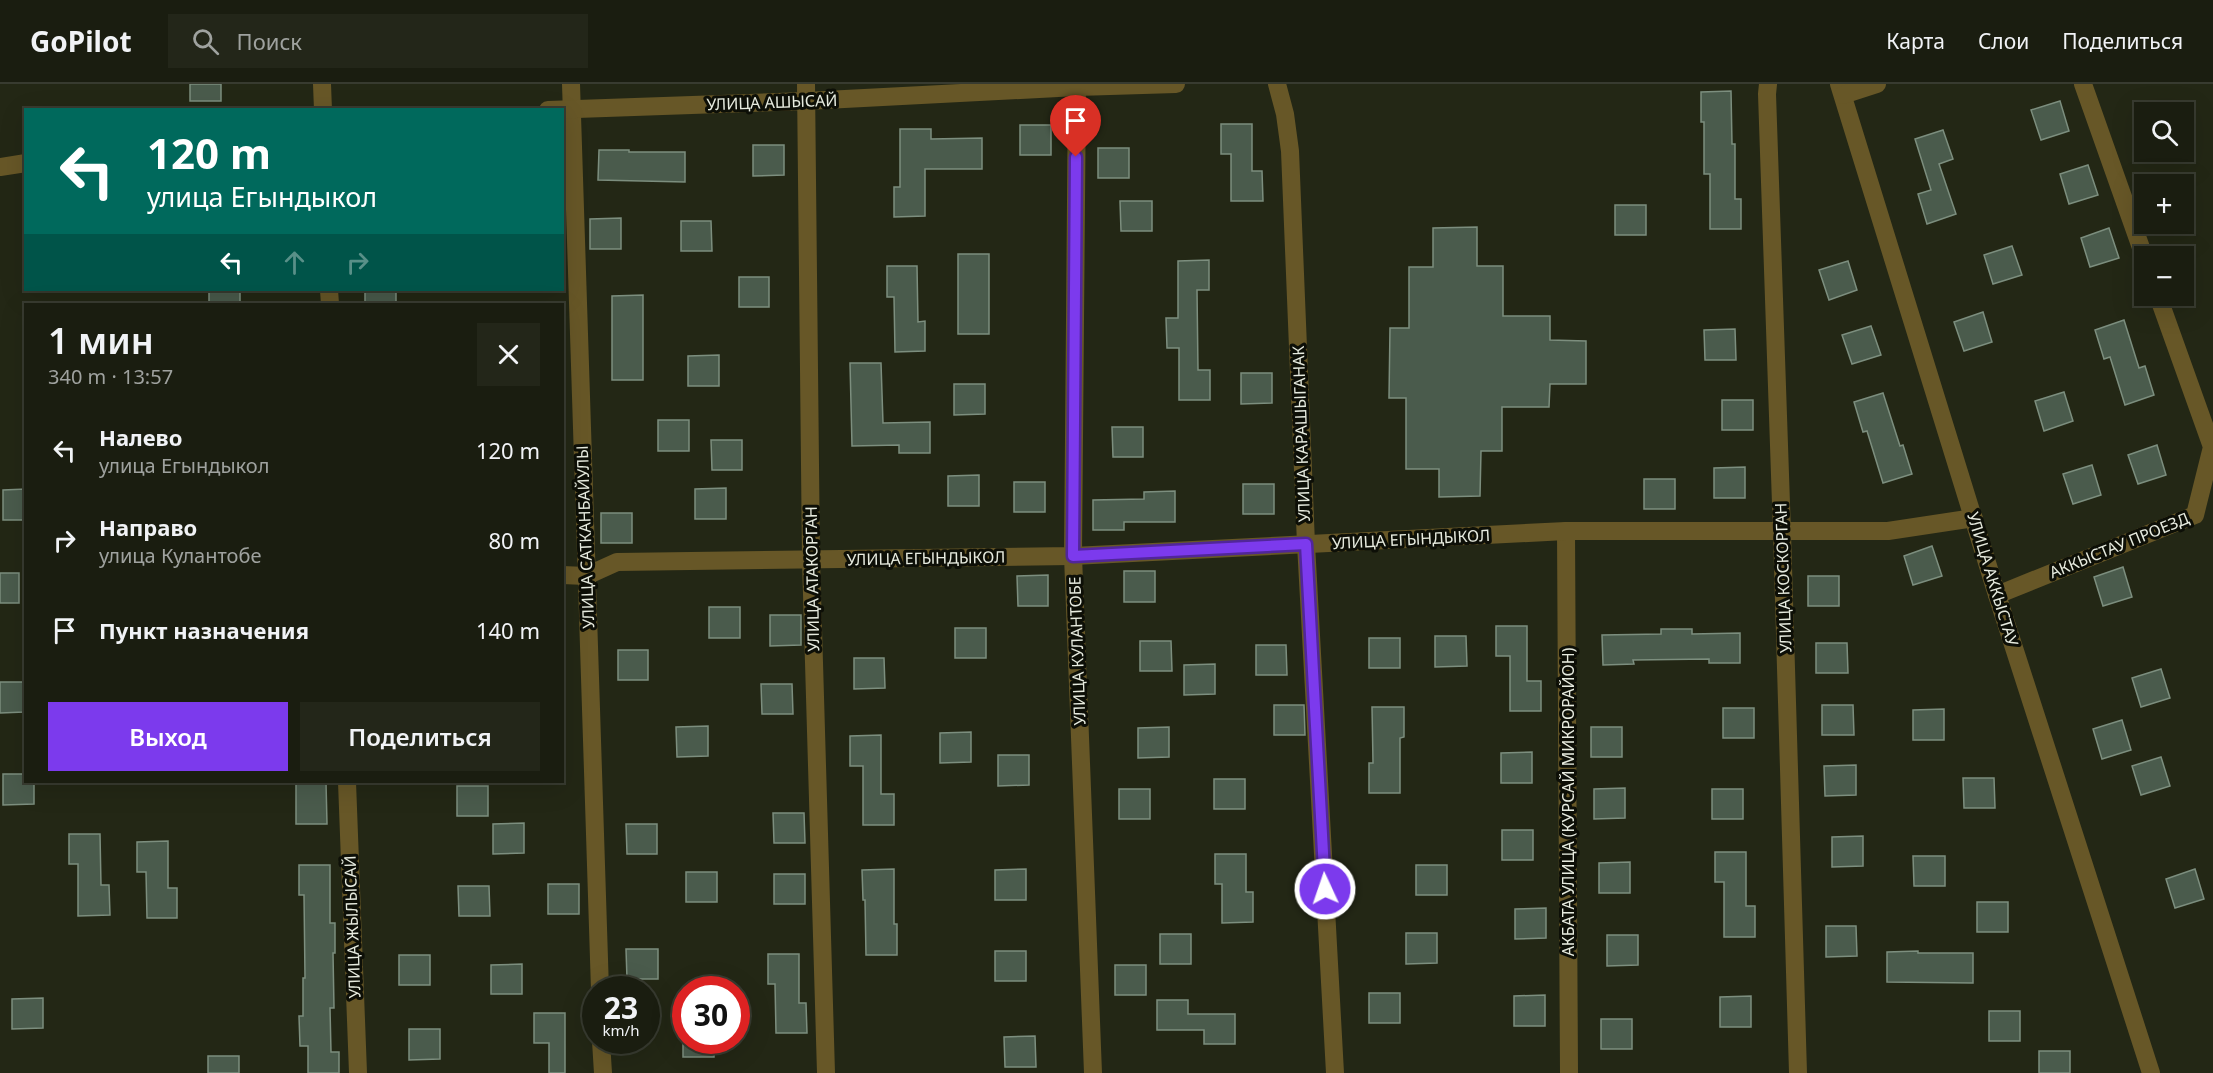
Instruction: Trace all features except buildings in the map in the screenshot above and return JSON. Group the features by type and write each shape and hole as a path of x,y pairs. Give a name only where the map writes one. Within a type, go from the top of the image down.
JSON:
{"street":[{"path":"322,84 323,108"},
{"name":"УЛИЦА САТКАНБАЙУЛЫ","path":"571,84 600,976"},
{"name":"УЛИЦА АШЫСАЙ","path":"564,109 806,93 1176,84"},
{"name":"УЛИЦА КАРАШЫГАНАК","path":"1277,84 1285,114 1290,152 1306,544 1335,1073"},
{"name":"УЛИЦА КОСКОРГАН","path":"1768,84 1797,1073"},
{"path":"1841,90 1877,84"},
{"path":"2083,84 2140,246"},
{"name":"УЛИЦА КУЛАНТОБЕ","path":"1077,85 1073,556 1093,1073"},
{"name":"УЛИЦА АККЫСТАУ","path":"1841,90 1997,595 2151,1073"},
{"name":"УЛИЦА АТАКОРГАН","path":"806,93 811,560 826,1073"},
{"path":"0,167 24,163"},
{"name":"АККЫСТАУ ПРОЕЗД","path":"1997,595 2195,515 2212,447 2162,306"},
{"name":"УЛИЦА ЕГЫНДЫКОЛ","path":"564,575 586,576 616,562 1073,556 1566,531 1782,533 1888,531 1974,518"},
{"name":"АКБАТА УЛИЦА (КУРСАЙ МИКРОРАЙОН)","path":"1566,531 1569,1073"},
{"name":"УЛИЦА ЖЫЛЫСАЙ","path":"346,783 358,1073"},
{"path":"602,1054 603,1073"}],"route":[{"path":"1076,157 1073,556 1306,544 1325,889"}]}
